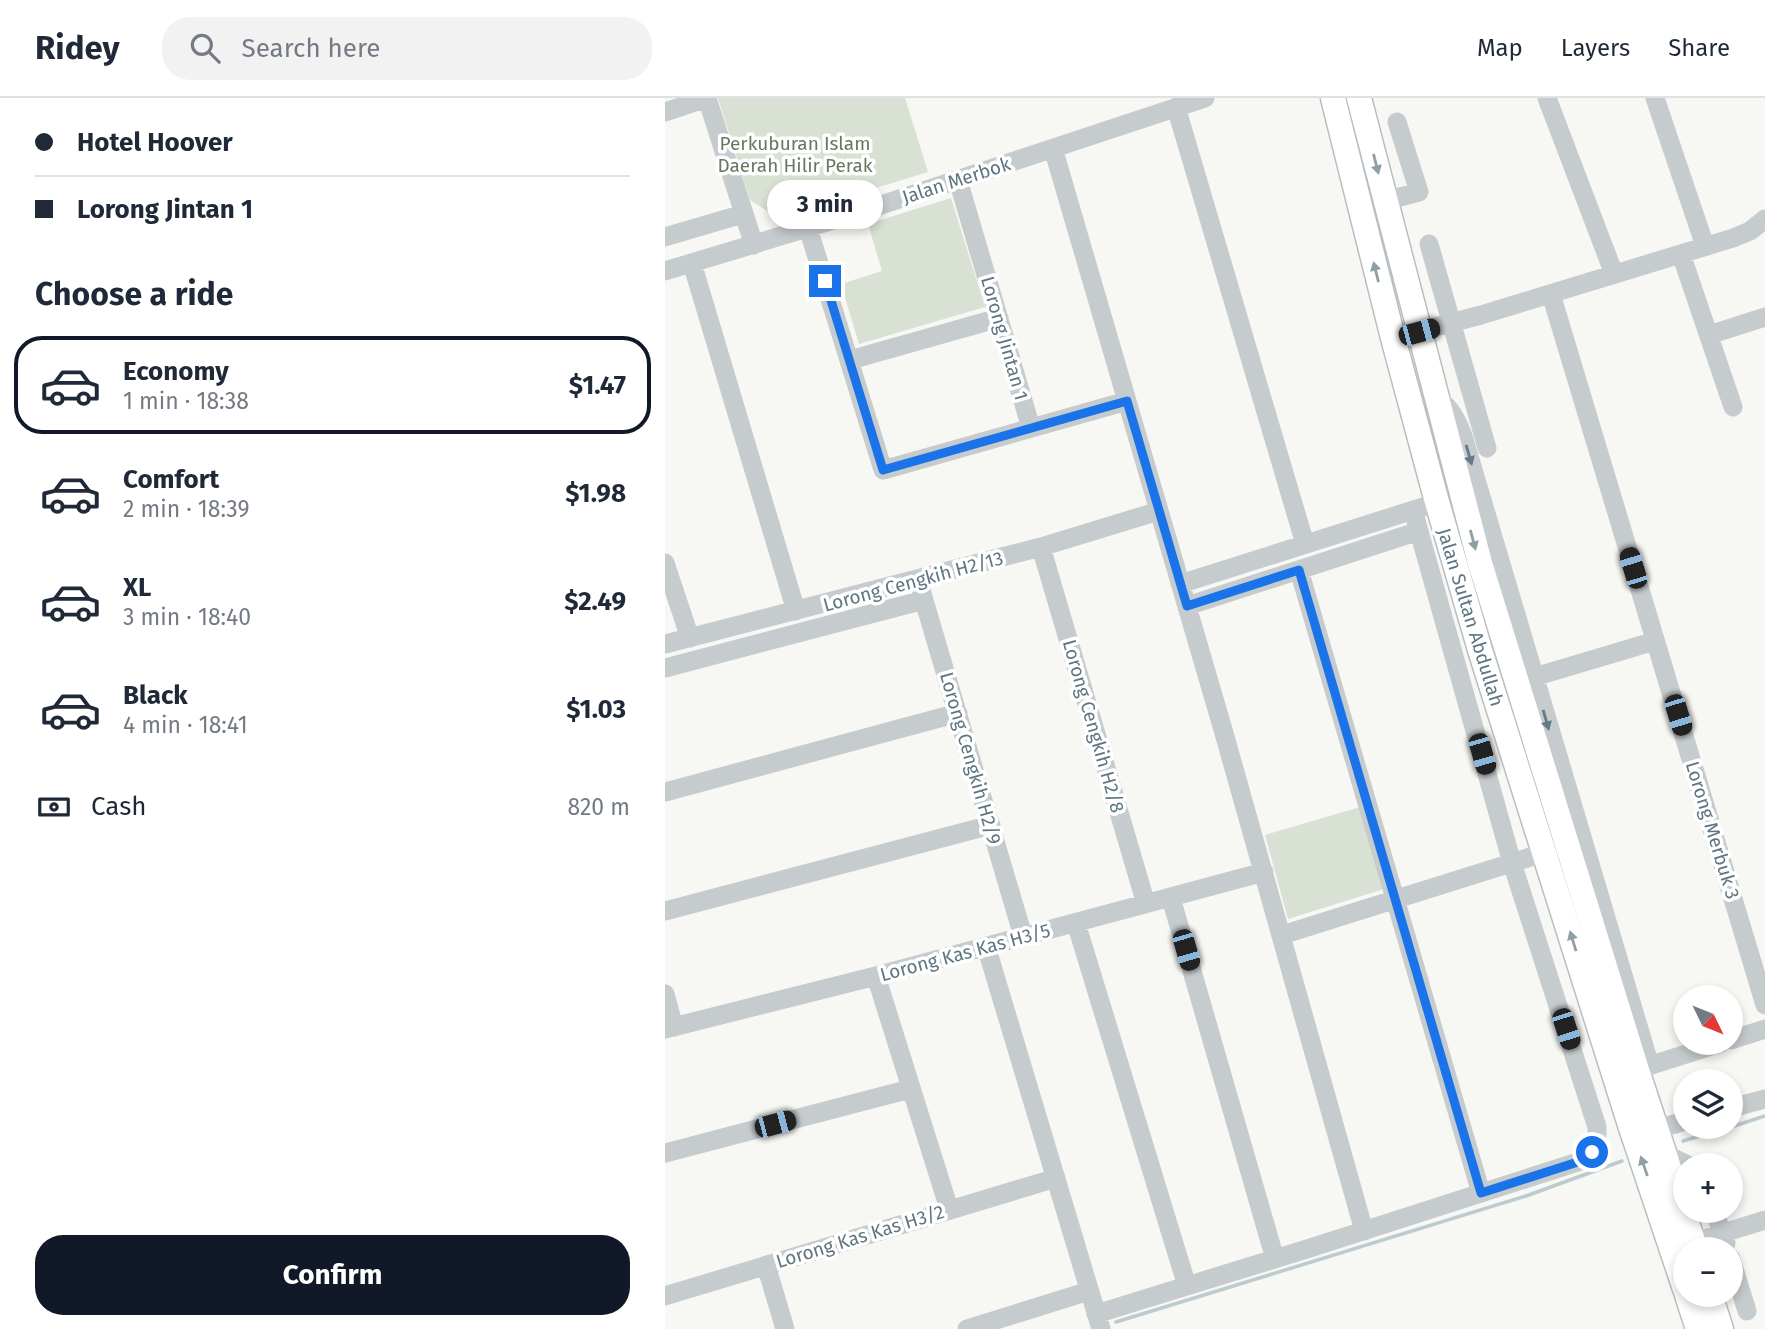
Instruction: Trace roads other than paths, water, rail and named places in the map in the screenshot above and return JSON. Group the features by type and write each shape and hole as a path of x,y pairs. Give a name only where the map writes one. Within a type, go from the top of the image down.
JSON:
{"main road":[{"name":"Jalan Sultan Abdullah","path":"1360,99 1605,1046 1634,1071 1660,1214 1673,1253"},
{"name":"Jalan Sultan Abdullah","path":"1331,102 1437,502 1480,650 1556,849 1657,1129 1688,1237"},
{"path":"1660,1214 1681,1237"},
{"name":"Jalan Sultan Abdullah","path":"1691,1307 1698,1329"},
{"path":"1714,1307 1721,1329"}],"street":[{"path":"665,111 707,98 754,245"},
{"name":"Jalan Merbok","path":"665,271 958,180 1205,98"},
{"path":"1547,98 1614,274"},
{"path":"1655,98 1705,246"},
{"path":"1176,107 1305,544"},
{"path":"1385,201 1419,192 1397,122"},
{"path":"1053,148 1264,872 1364,1231"},
{"name":"Lorong Jintan 1","path":"958,180 1031,428"},
{"path":"665,237 743,214"},
{"path":"1393,338 1452,323 1733,238 1764,221"},
{"path":"808,228 883,470 1127,401"},
{"path":"1429,244 1487,448"},
{"path":"1681,254 1733,407"},
{"path":"692,263 787,614 783,638"},
{"name":"Lorong Merbuk 3","path":"1551,293 1765,1005"},
{"path":"1709,335 1765,317"},
{"path":"850,360 999,318"},
{"path":"1436,397 1456,418 1463,436 1534,677 1634,1071 1684,1055"},
{"path":"1180,584 1437,502"},
{"path":"986,946 1099,1321 1187,1286 1584,1160 1598,1143 1597,1127 1512,863 1413,510"},
{"name":"Lorong Cengkih H2/13","path":"665,644 1041,547 1159,511"},
{"path":"1187,606 1419,531"},
{"name":"Lorong Cengkih H2/8","path":"1041,547 1146,904"},
{"path":"665,563 690,638"},
{"path":"1299,570 1481,1193"},
{"name":"Lorong Cengkih H2/9","path":"918,580 1023,936"},
{"path":"665,668 924,600"},
{"path":"1534,677 1655,642"},
{"path":"1455,659 1480,650"},
{"path":"665,792 958,713"},
{"path":"665,911 991,825"},
{"path":"1282,935 1556,849"},
{"name":"Lorong Kas Kas H3/5","path":"669,1028 877,976 1264,872"},
{"path":"1171,898 1275,1259"},
{"path":"1076,923 1187,1286"},
{"path":"877,976 949,1209"},
{"path":"665,994 669,1028"},
{"path":"1743,1036 1765,1029"},
{"path":"1574,1055 1605,1046"},
{"path":"665,1153 910,1088"},
{"path":"1743,1105 1765,1099"},
{"path":"1657,1129 1673,1124"},
{"path":"1665,1154 1673,1158"},
{"name":"Lorong Kas Kas H3/2","path":"665,1296 1056,1178"},
{"path":"1733,1237 1765,1220"},
{"path":"766,1265 785,1329"},
{"path":"967,1329 1089,1291"},
{"path":"1743,1298 1747,1311"}],"waterway":[{"path":"1743,1123 1765,1116"},
{"path":"1683,1141 1690,1139"},
{"path":"1116,1322 1526,1196 1622,1161"}],"park label":[{"name":"Perkuburan Islam Daerah Hilir Perak","path":"795,154"}]}
